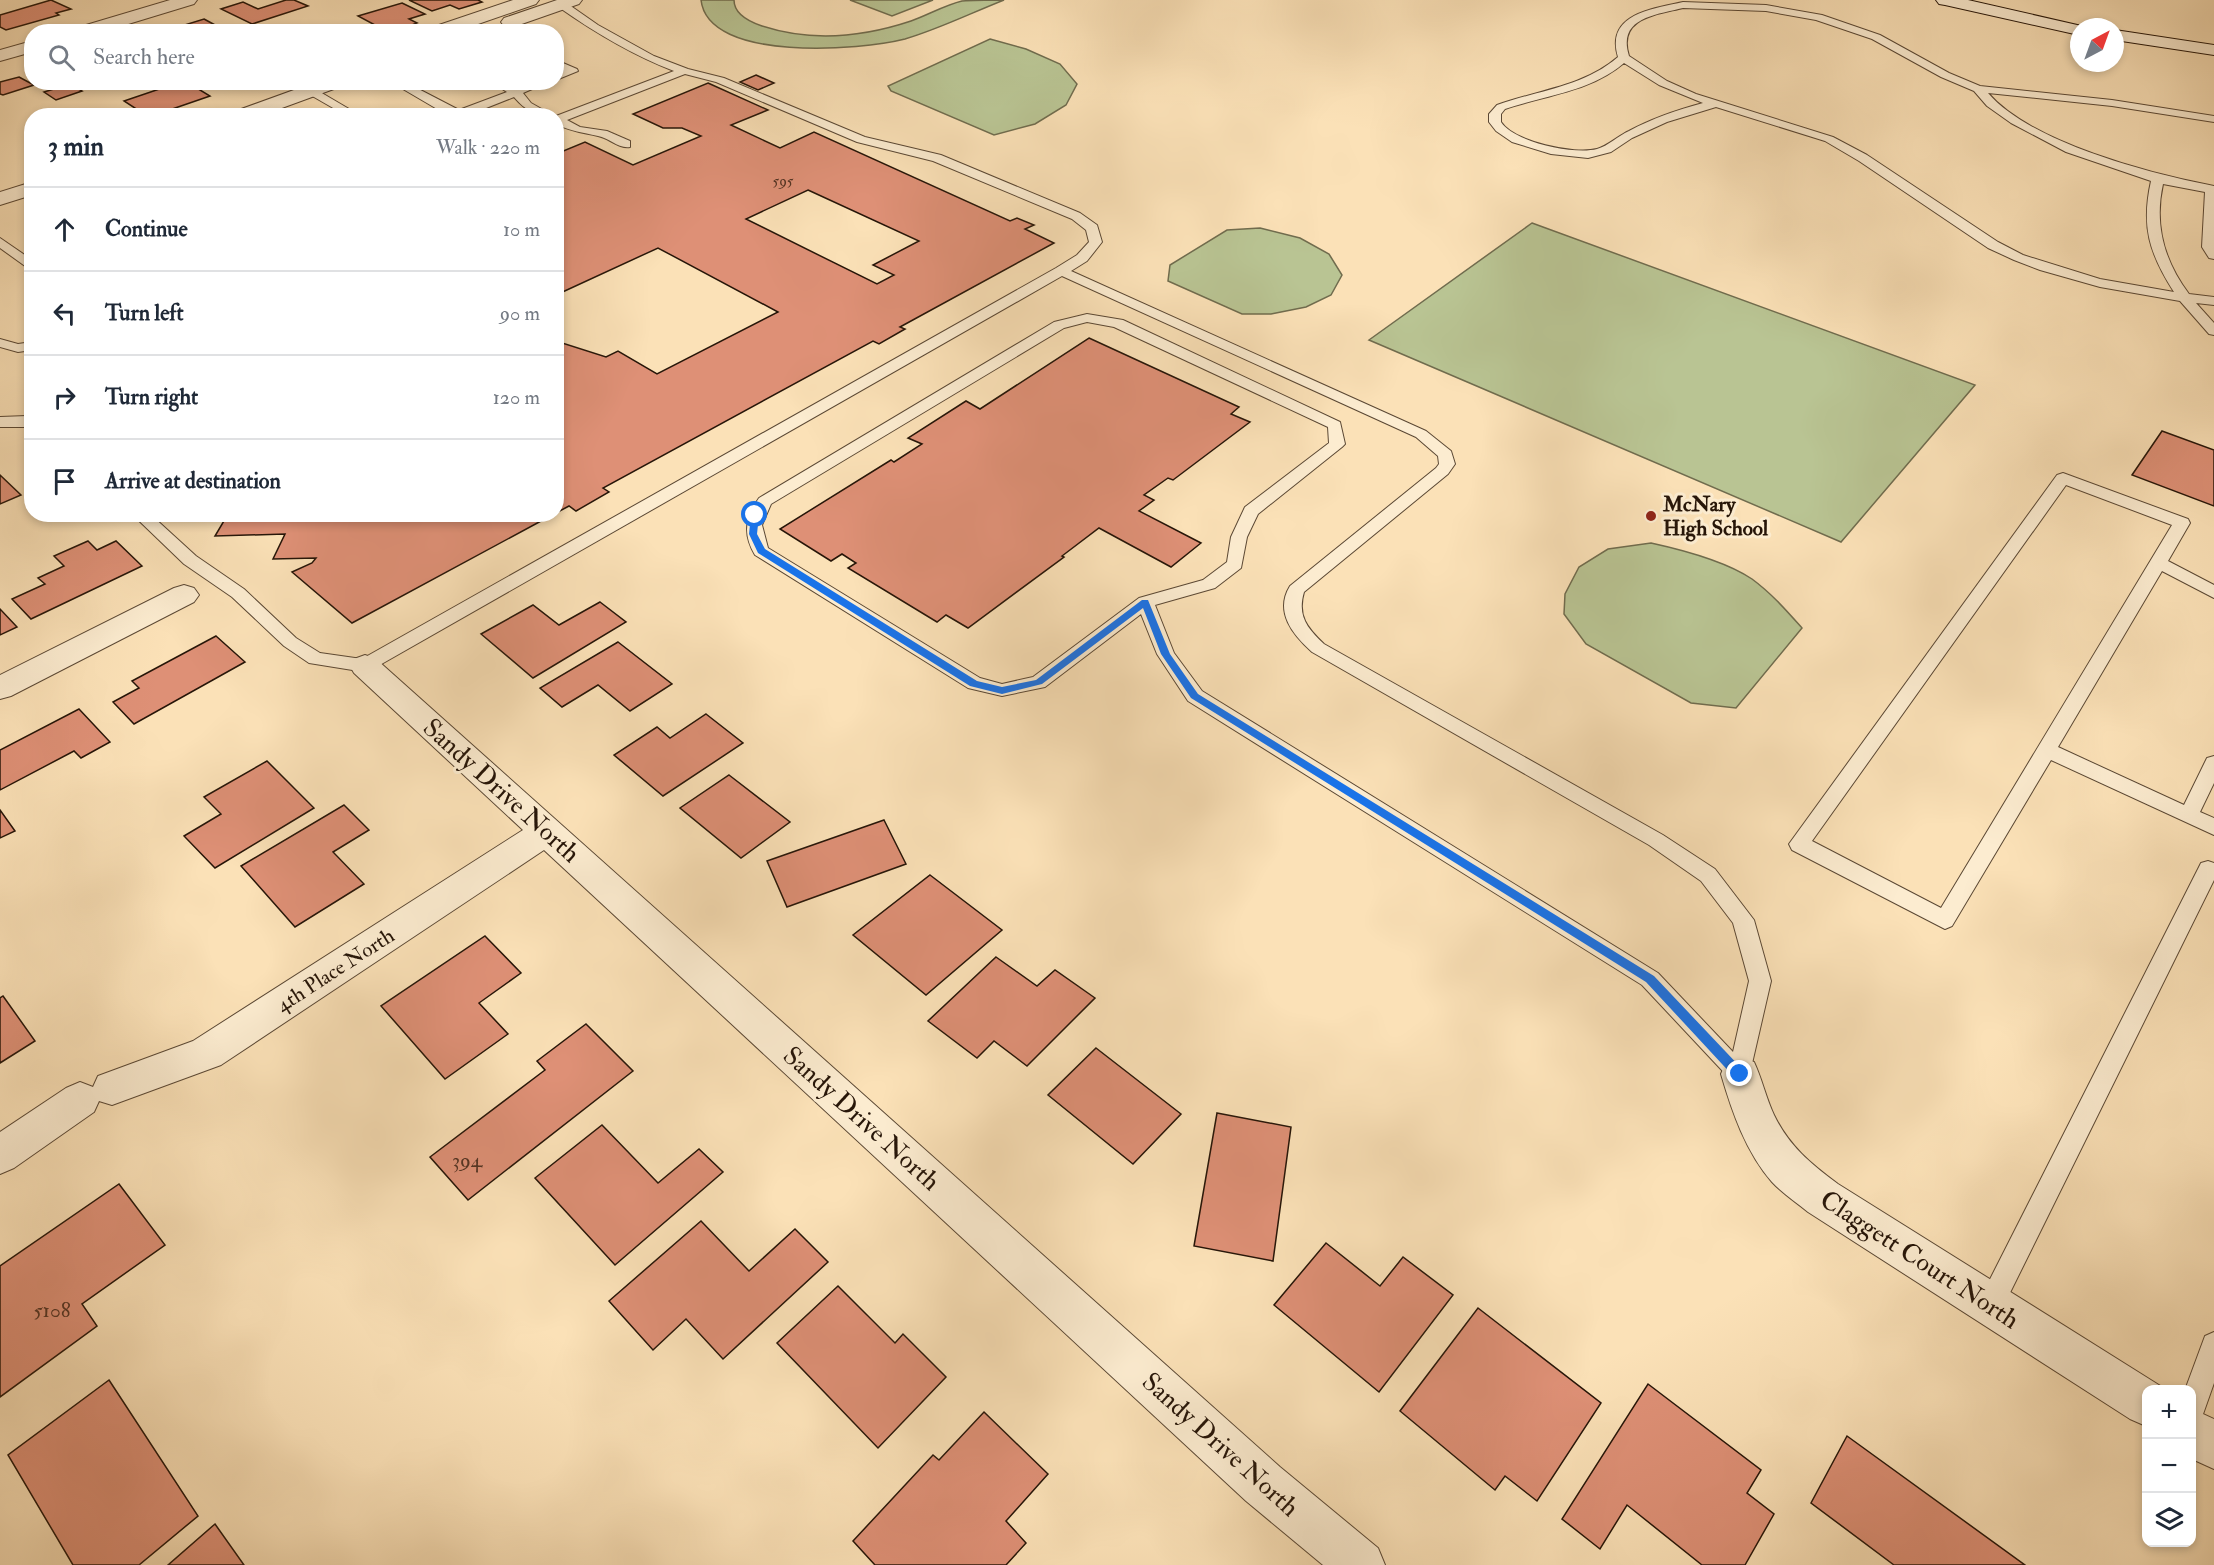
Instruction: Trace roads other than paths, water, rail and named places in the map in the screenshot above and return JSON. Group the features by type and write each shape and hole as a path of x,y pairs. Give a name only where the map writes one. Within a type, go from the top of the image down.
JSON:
{"street":[{"path":"107,24 188,0"},
{"path":"460,24 530,0"},
{"path":"1945,0 2070,28"},
{"path":"505,24 567,2"},
{"path":"2124,36 2214,50"},
{"path":"0,56 24,48"},
{"path":"266,108 311,91"},
{"path":"0,199 24,191"},
{"path":"0,688 184,595"},
{"name":"Sandy Drive North","path":"365,666 1263,1484 1362,1565"},
{"name":"4th Place North","path":"0,1155 96,1094 207,1053 547,831"},
{"name":"Claggett Court North","path":"1740,1074 1752,1113 1787,1170 1823,1198 2142,1400"},
{"path":"2196,1435 2214,1446"}],"lane":[{"path":"149,522 190,560 238,593 290,642 315,659 365,666 1061,271 1082,258 1096,242 1092,228 1076,216 972,171 937,158 861,141 720,80 684,71 632,49 594,27 567,2"},
{"path":"2214,119 2122,104 1978,89 1945,75 1860,30 1818,17 1766,8 1683,5 1645,14 1630,23 1622,33 1620,45 1624,57 1663,83 1715,104 1797,127 1842,145 2015,257 2088,279 2184,298 2214,301"},
{"path":"116,21 121,24"},
{"path":"1624,57 1610,72 1586,84 1501,107 1495,112 1494,120 1498,127 1518,139 1556,150 1594,154 1606,150 1630,134 1658,120 1715,104"},
{"path":"564,67 573,71 564,74"},
{"path":"564,114 684,71"},
{"path":"1978,89 1991,104 2046,138 2098,160 2158,179 2212,190 2209,247 2214,255"},
{"path":"410,90 442,108"},
{"path":"512,90 533,108"},
{"path":"474,108 521,90"},
{"path":"311,91 342,108"},
{"path":"564,123 577,129 603,133 626,144"},
{"path":"2158,179 2152,211 2155,236 2162,260 2184,298 2214,331"},
{"path":"0,242 24,261"},
{"path":"1061,271 1421,434 1446,454 1447,464 1442,471 1296,590 1292,603 1292,617 1302,634 1318,648 1656,840 1708,875 1743,920 1760,981 1740,1074"},
{"path":"1087,318 1118,323 1335,425 1337,444 1251,511 1239,537 1235,564 1209,584 1145,602 1039,682 1002,690 974,683 761,551 753,534 755,515 765,501 1059,325 1087,318"},
{"path":"0,343 18,348 24,347"},
{"path":"0,422 24,421"},
{"path":"2063,478 2182,523 2159,563 1945,920 1799,844 2063,478"},
{"path":"2159,563 2214,592"},
{"path":"1145,602 1166,654 1195,696 1650,979 1740,1074"},
{"path":"2047,750 2214,826"},
{"path":"2189,815 2214,763"},
{"path":"1991,1304 2212,866"},
{"path":"2196,1396 2214,1345"}],"place":[{"name":"McNary High School","path":"1651,516"}]}
